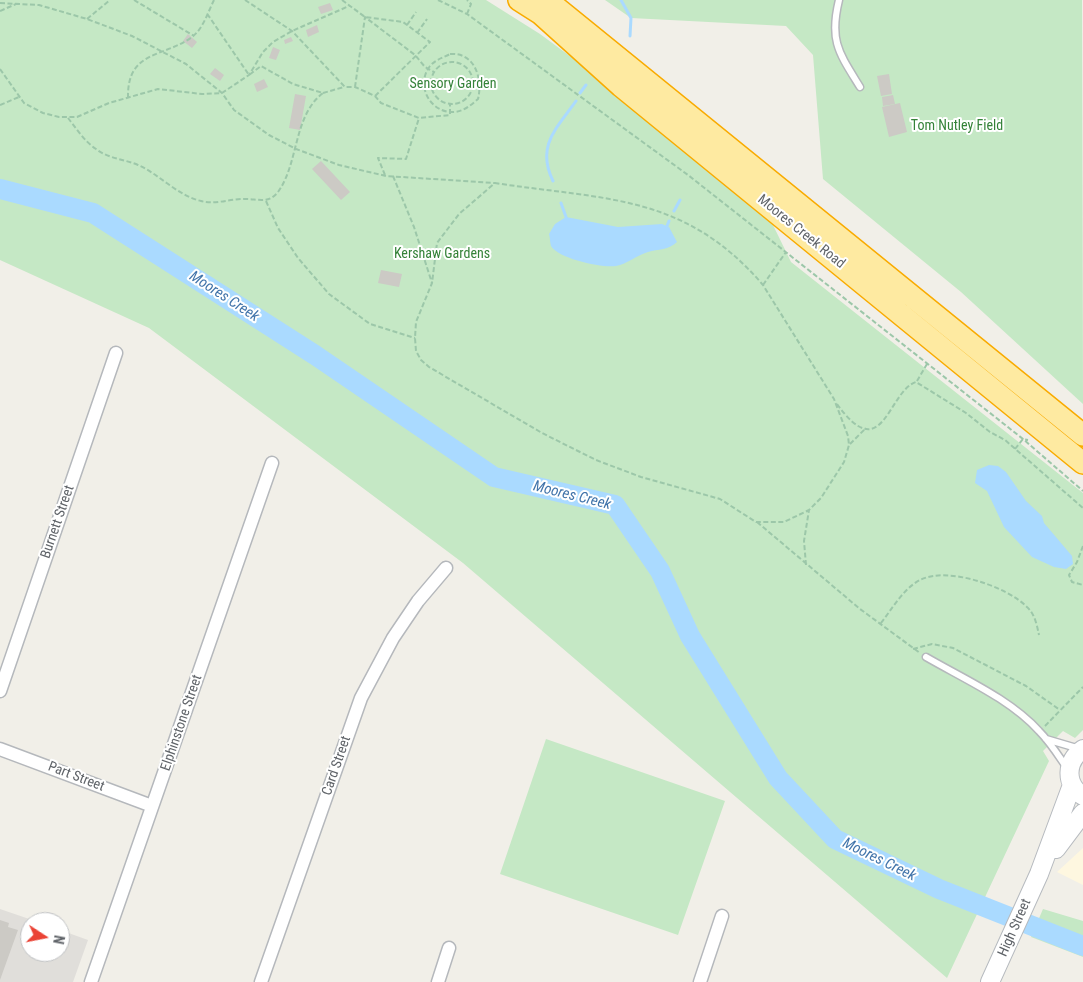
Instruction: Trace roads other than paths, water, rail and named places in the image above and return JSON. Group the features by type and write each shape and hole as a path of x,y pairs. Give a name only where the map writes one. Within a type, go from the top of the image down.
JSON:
{"highway":[{"name":"Moores Creek Road","path":"519,0 541,14 622,86 1083,464"},
{"name":"Moores Creek Road","path":"547,0 1083,434"}],"main road":[{"name":"High Street","path":"990,982 1039,874 1075,784 1075,755 1082,749"},
{"name":"High Street","path":"1039,874 1068,831 1083,813"}],"street":[{"name":"Burnett Street","path":"0,691 116,353"},
{"name":"Elphinstone Street","path":"90,982 272,463"},
{"name":"Card Street","path":"261,982 361,698 393,638 418,601 446,568"},
{"name":"Part Street","path":"0,749 152,806"},
{"path":"700,982 722,916"},
{"path":"438,982 449,948"}],"lane":[{"path":"839,0 833,31 839,53 860,87"},
{"path":"926,657 1008,705 1040,731 1075,784"},
{"path":"1046,739 1082,749"}],"water":[{"path":"566,217 618,227 662,224 669,227 677,242 671,247 644,253 616,266 581,262 563,255 551,246 549,234 555,224"},
{"path":"989,465 998,466 1006,472 1026,501 1042,516 1044,523 1072,556 1073,564 1066,569 1054,567 1032,557 1004,527 987,491 975,483 977,470"}],"waterway":[{"path":"621,0 631,18 630,36"},
{"path":"580,93 586,85"},
{"path":"553,181 548,169 548,148 555,129 576,101"},
{"name":"Moores Creek","path":"0,189 93,213 315,355 494,477 615,505 660,571 690,636 778,778 835,839 939,889 1083,946"},
{"path":"674,211 680,200"},
{"path":"561,203 566,217"},
{"path":"667,226 669,221"}],"park label":[{"name":"Sensory Garden","path":"453,84"},
{"name":"Tom Nutley Field","path":"957,126"},
{"name":"Kershaw Gardens","path":"442,254"}]}
